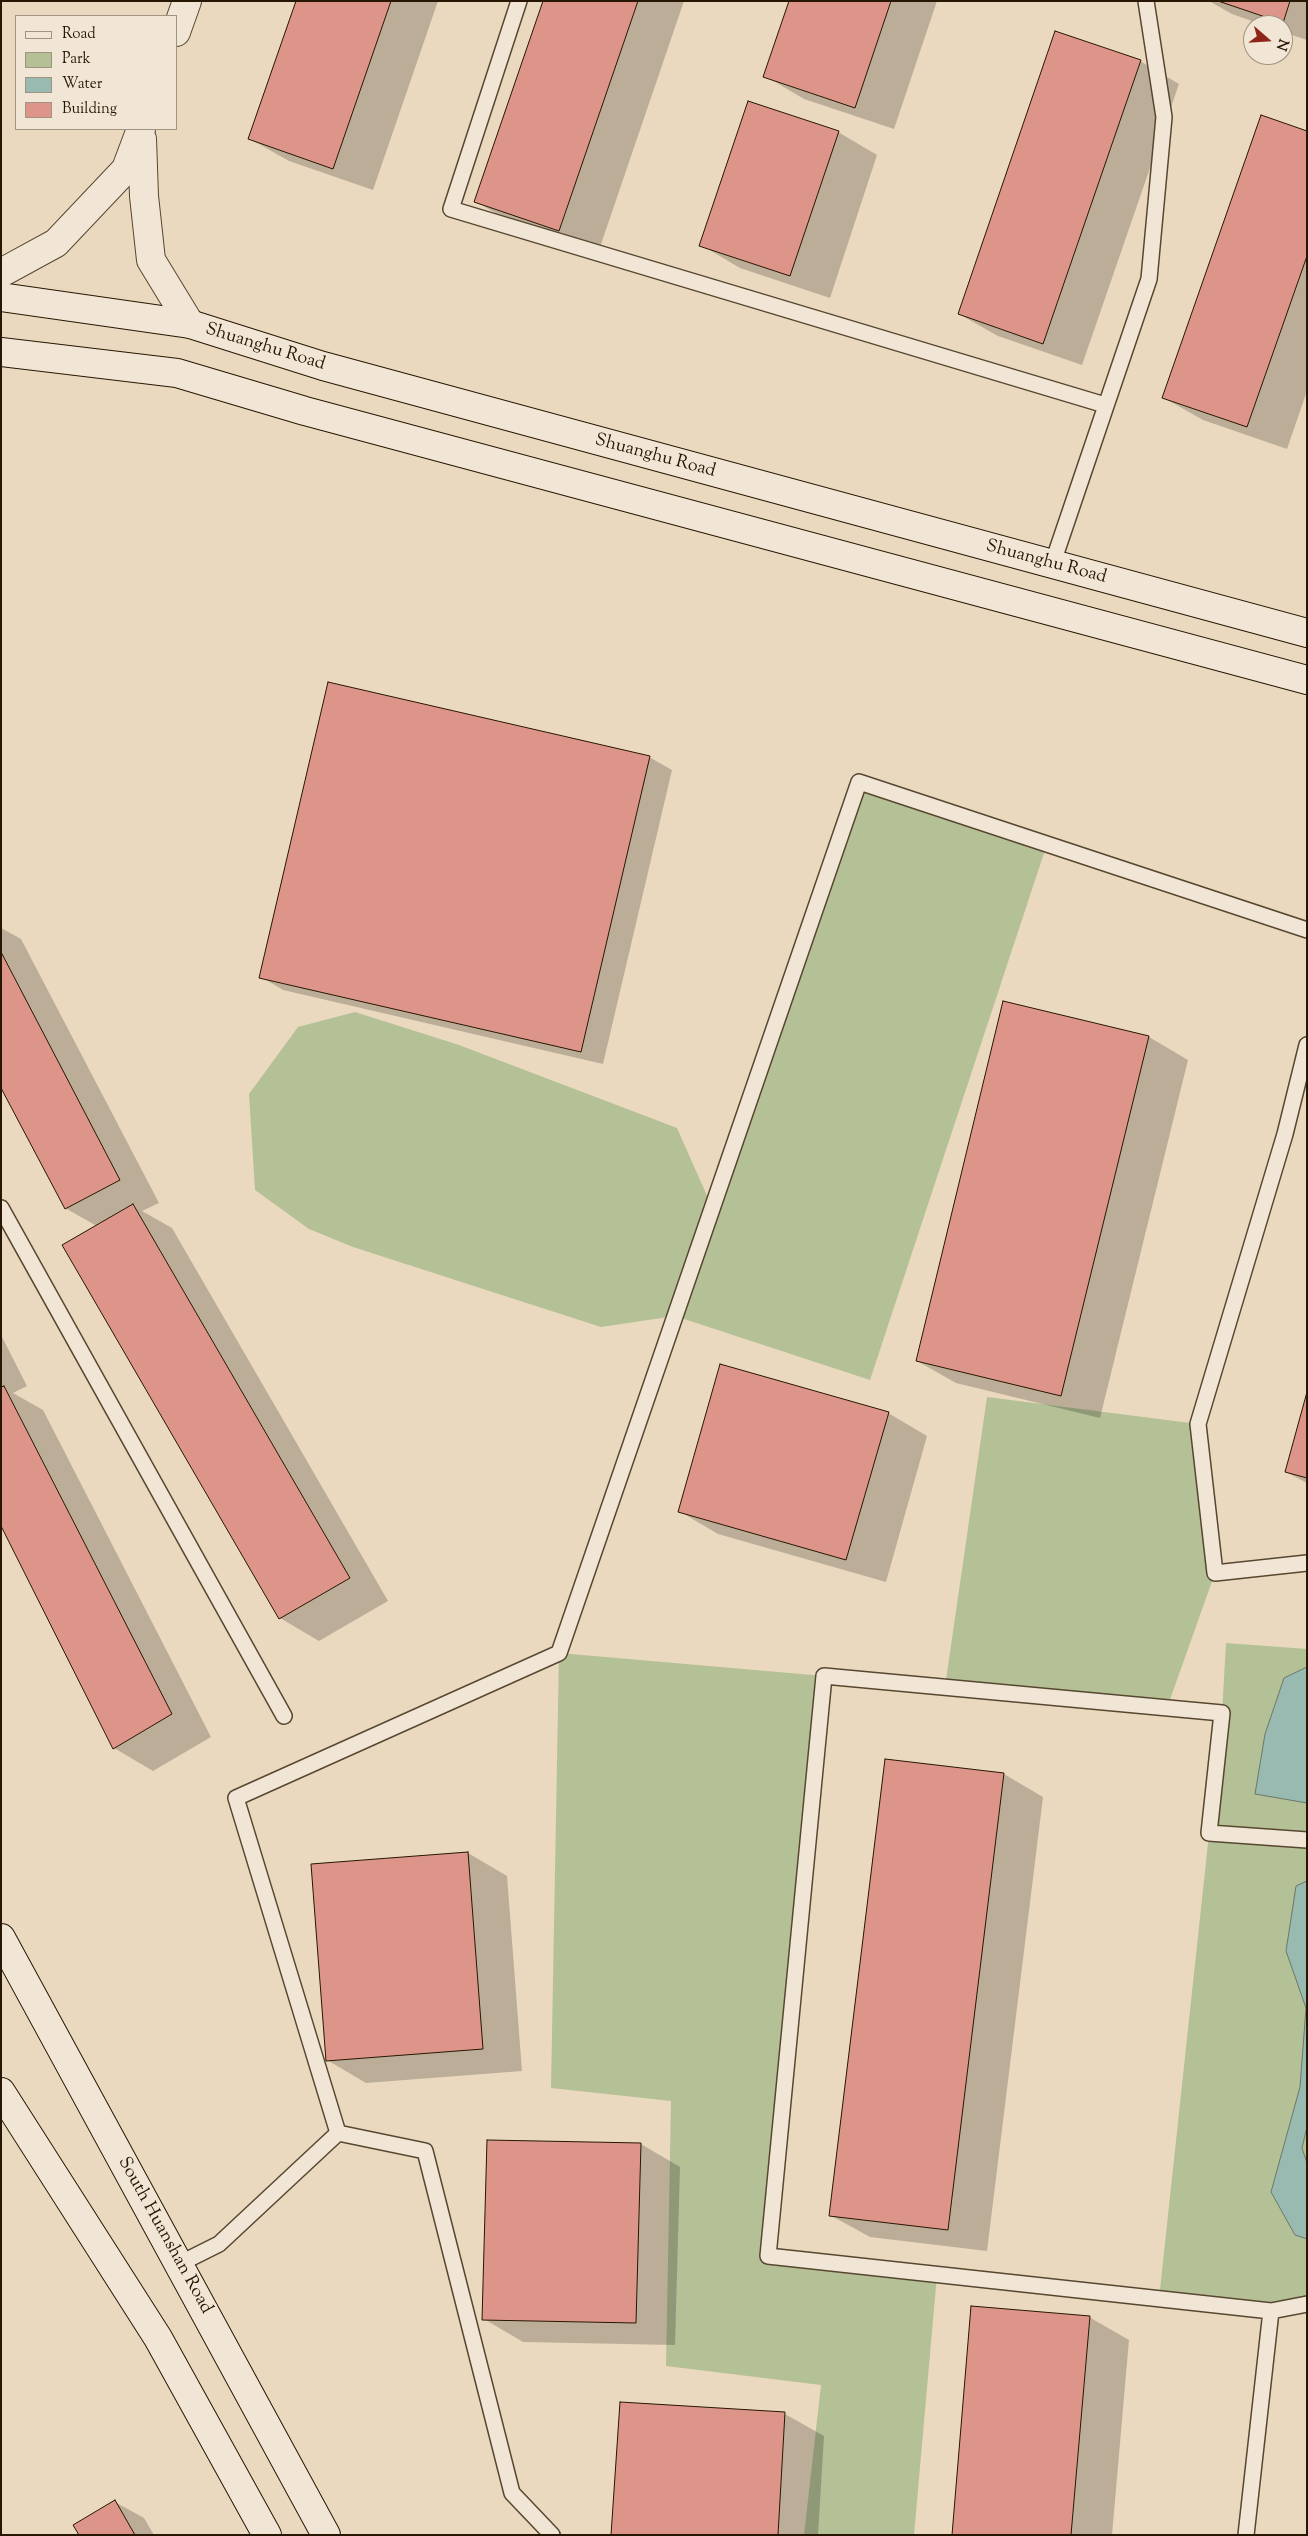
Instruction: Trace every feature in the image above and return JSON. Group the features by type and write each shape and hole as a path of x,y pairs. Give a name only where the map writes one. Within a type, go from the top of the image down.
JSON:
{"main road":[{"path":"178,26 187,1"},
{"path":"1,273 56,243 126,170 141,130"},
{"path":"141,130 144,196 151,260 190,324"},
{"name":"Shuanghu Road","path":"1,297 190,324 323,366 1307,634"},
{"path":"1,352 177,373 314,414 1307,680"},
{"name":"South Huanshan Road","path":"1,1938 326,2535"},
{"path":"1,2092 158,2338 267,2535"}],"lane":[{"path":"519,1 451,209 1106,405"},
{"path":"1052,564 1149,279 1164,117 1146,1"},
{"path":"338,2133 236,1798 559,1653 859,782 1307,930"},
{"path":"1307,1045 1285,1134 1198,1424 1214,1573 1307,1563"},
{"path":"1,1208 284,1716"},
{"path":"1307,1840 1209,1833 1222,1713 824,1676 768,2256 1271,2311 1307,2304"},
{"path":"179,2264 219,2244 338,2133"},
{"path":"338,2133 425,2151 512,2493 552,2535"},
{"path":"1246,2535 1271,2311"}],"green space":[{"path":"859,782 1047,844 870,1380 675,1316 601,1327 353,1247 309,1229 255,1190 249,1094 298,1027 355,1012 459,1045 677,1128 712,1207"},
{"path":"987,1397 1198,1424 1215,1573 1167,1708 945,1687"},
{"path":"1226,1643 1307,1649 1307,2304 1271,2311 1159,2299 1222,1713"},
{"path":"559,1653 824,1676 768,2256 937,2275 914,2535 804,2535 821,2385 666,2366 671,2101 551,2088"}],"water":[{"path":"1307,1667 1307,1803 1255,1794 1265,1734 1284,1678"},
{"path":"1307,1881 1307,2127 1302,2148 1307,2163 1307,2239 1295,2235 1271,2192 1300,2087 1306,2008 1286,1951 1296,1886"}],"building":[{"path":"296,1 391,1 333,169 248,139"},
{"path":"543,1 638,1 559,231 474,202"},
{"path":"789,1 891,1 855,108 763,77"},
{"path":"1218,1 1290,1 1286,15 1259,15"},
{"path":"1055,31 1141,60 1043,344 958,314"},
{"path":"748,101 839,131 790,276 699,246"},
{"path":"1261,115 1307,131 1307,256 1247,427 1162,398"},
{"path":"328,682 650,756 581,1052 259,978"},
{"path":"1,952 120,1180 65,1209 1,1088"},
{"path":"1003,1001 1149,1036 1061,1396 916,1361"},
{"path":"133,1204 350,1578 279,1619 62,1245"},
{"path":"720,1364 889,1412 846,1560 678,1512"},
{"path":"4,1386 172,1714 113,1749 1,1526 1,1387"},
{"path":"1307,1392 1307,1478 1285,1472"},
{"path":"885,1759 1004,1773 948,2230 829,2216"},
{"path":"468,1852 483,2049 326,2061 311,1864"},
{"path":"487,2140 641,2143 636,2323 482,2320"},
{"path":"971,2306 1090,2316 1071,2535 952,2535"},
{"path":"620,2402 785,2412 778,2535 611,2535"},
{"path":"115,2500 135,2535 79,2535 73,2525"}]}
